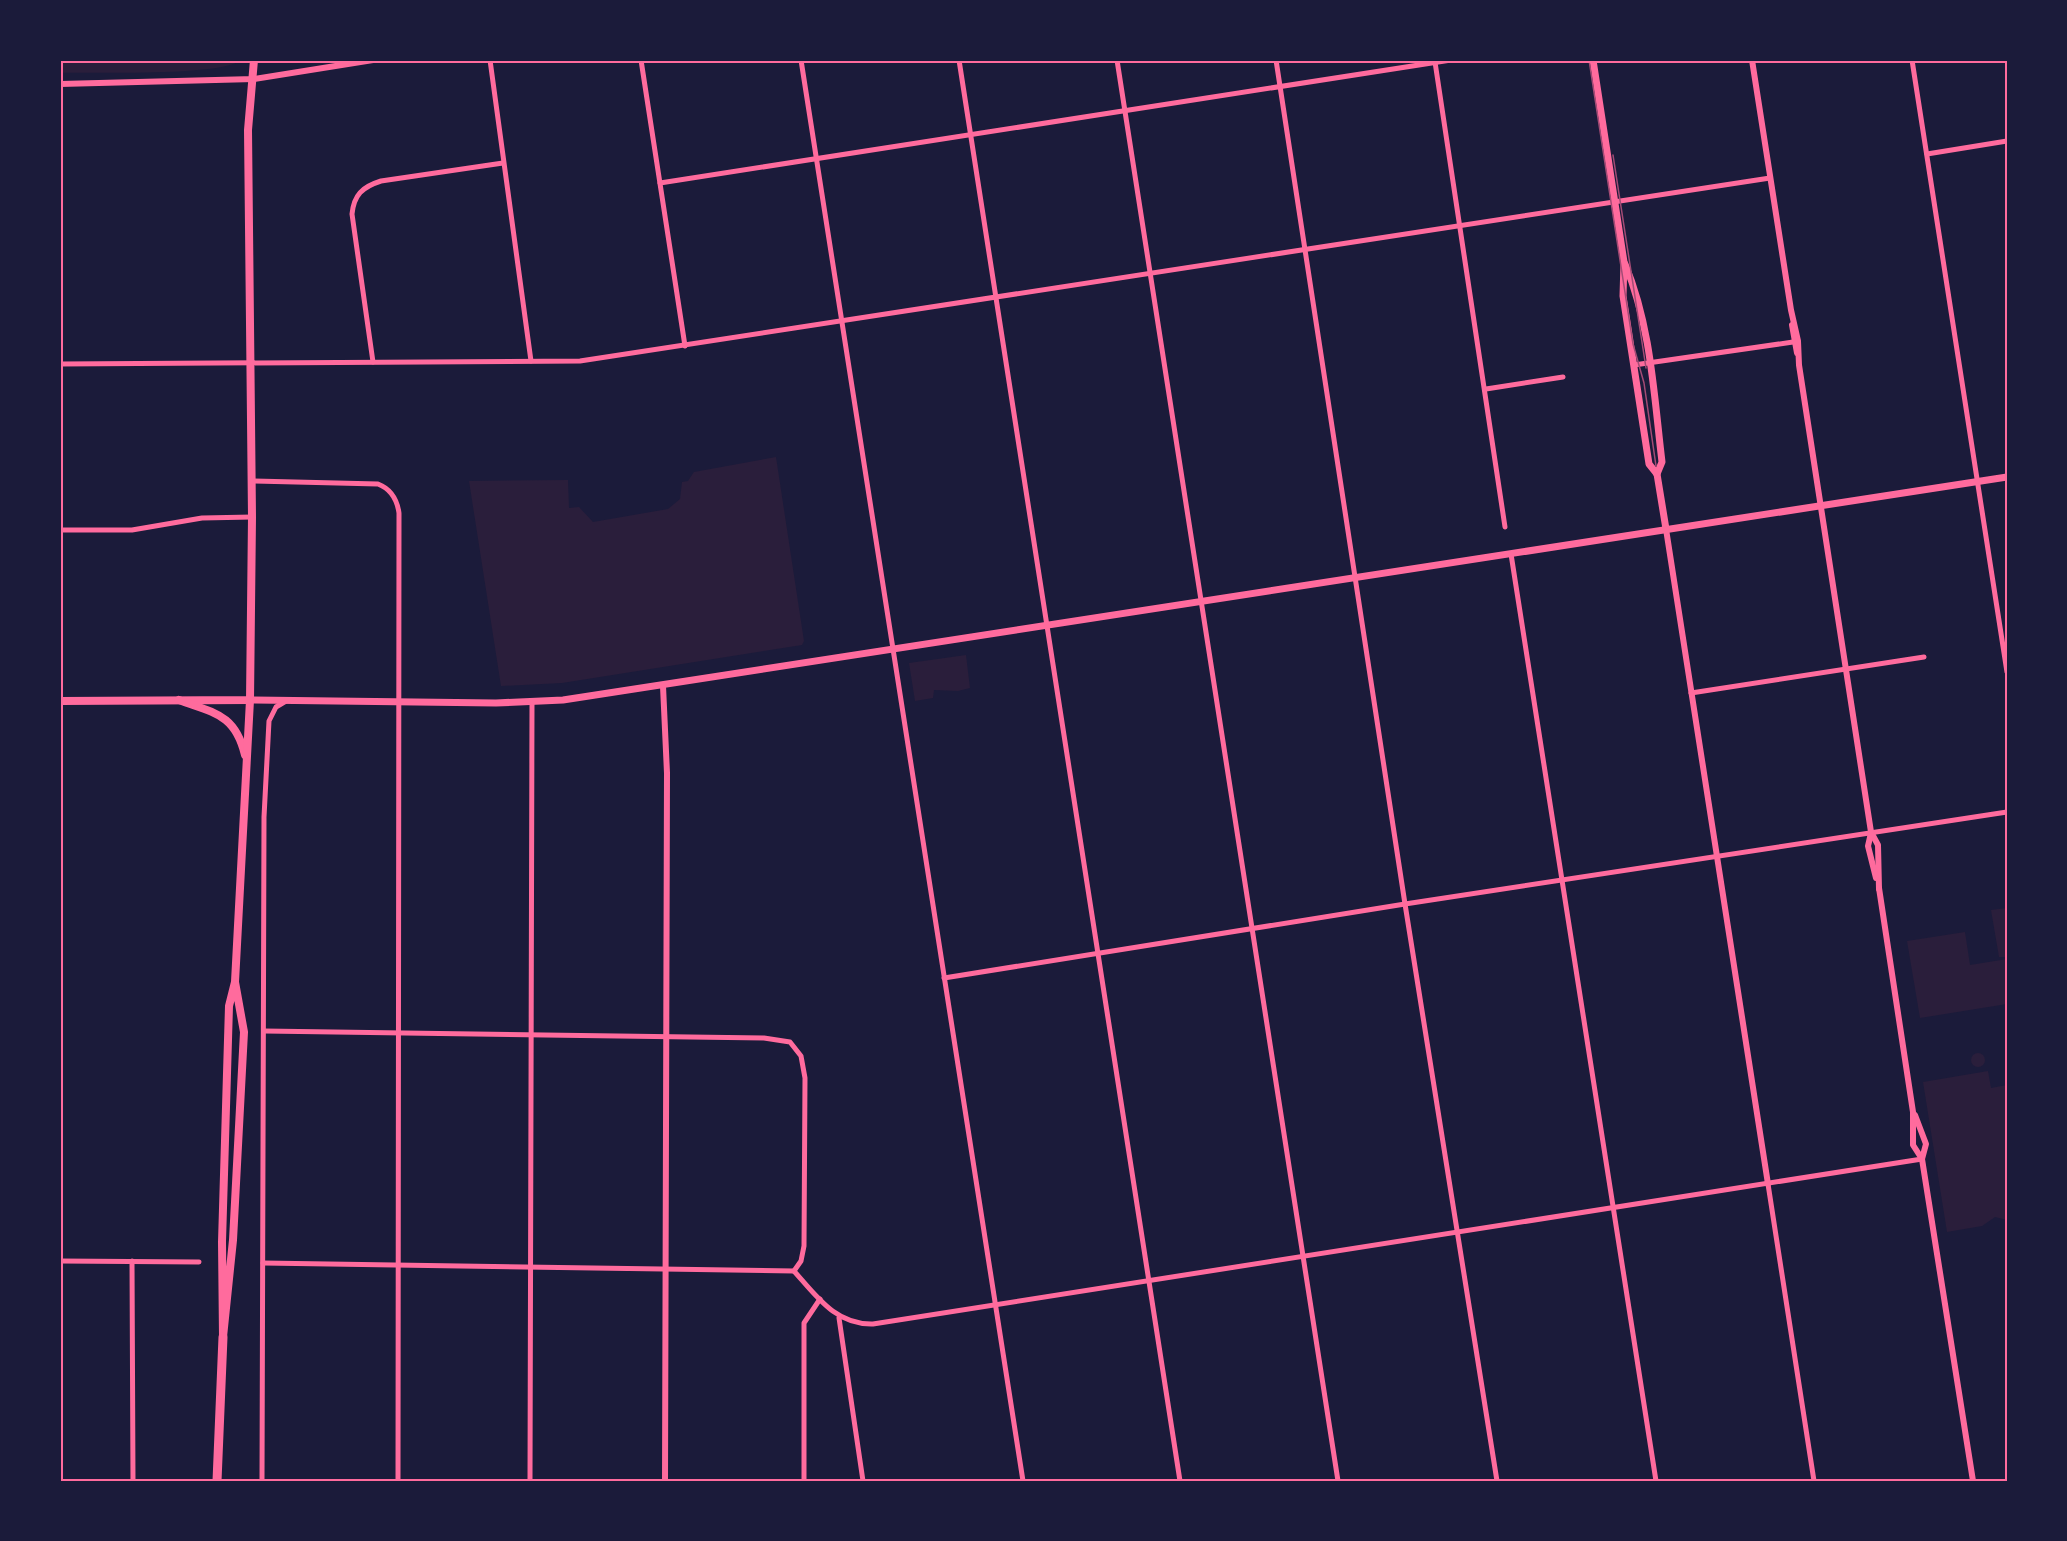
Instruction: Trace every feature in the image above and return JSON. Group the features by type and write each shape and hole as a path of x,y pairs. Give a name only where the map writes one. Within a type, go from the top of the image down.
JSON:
{"highway":[{"path":"179,700 228,719 238,735 247,764"},
{"path":"217,1481 223,1337 222,1242 229,1018 235,982 250,700"},
{"path":"223,1337 233,1240 244,1032 235,982"}],"main road":[{"path":"250,700 252,481 248,130 254,60"},
{"path":"1593,60 1624,262 1623,296 1649,464 1657,474 1666,529"},
{"path":"1624,262 1639,296 1662,462 1657,474"},
{"path":"60,701 288,700 532,703 663,686 2007,477"}],"street":[{"path":"60,84 254,79 373,60"},
{"path":"490,60 531,361"},
{"path":"641,60 685,346"},
{"path":"801,60 1023,1481"},
{"path":"958,60 1180,1481"},
{"path":"1117,60 1338,1481"},
{"path":"1276,60 1405,904 1497,1481"},
{"path":"660,183 1451,60"},
{"path":"1752,60 1798,341 1798,357 1871,832 1868,846 1879,889 1914,1112 1913,1145 1922,1160 1973,1481"},
{"path":"1912,60 2007,672"},
{"path":"1435,61 1505,527"},
{"path":"1927,154 2007,141"},
{"path":"373,362 352,214 357,195 368,186 381,181 503,164"},
{"path":"60,363 580,361 1770,178"},
{"path":"1793,321 1793,342 1798,357"},
{"path":"1634,365 1793,342"},
{"path":"1486,389 1563,377"},
{"path":"252,481 369,482 384,486 398,505 400,521 398,1481"},
{"path":"60,530 132,530 202,518 252,517"},
{"path":"1666,529 1814,1481"},
{"path":"1511,554 1656,1481"},
{"path":"1691,693 1924,657"},
{"path":"663,686 668,773 665,1481"},
{"path":"262,1481 264,817 269,722 276,707 288,700"},
{"path":"530,1481 533,1036 532,703"},
{"path":"944,978 1405,904 2007,812"},
{"path":"264,1032 780,1039 794,1045 801,1056 805,1078 804,1246 801,1261 794,1271"},
{"path":"1914,1112 1926,1144 1922,1160"},
{"path":"263,1263 666,1267 794,1271 839,1318 856,1323 873,1324 1922,1160"},
{"path":"60,1261 199,1262"},
{"path":"132,1262 133,1481"},
{"path":"804,1481 804,1323 820,1299"},
{"path":"839,1318 863,1481"}],"shaded area":[{"path":"60,60 238,60 238,62 224,66 180,71 60,73"},
{"path":"776,457 804,641 802,645 562,683 501,686 469,481 568,480 569,508 579,507 593,522 668,509 680,499 682,482 688,481 694,472"},
{"path":"966,655 970,688 958,691 934,690 933,698 915,701 909,663"},
{"path":"2007,908 2007,957 1999,957 1991,910"},
{"path":"1965,932 1970,965 2007,959 2007,1004 1920,1018 1907,941"},
{"path":"1975,1053 1981,1053 1985,1060 1981,1067 1975,1067 1971,1063 1971,1057"},
{"path":"1988,1071 1991,1088 2007,1085 2007,1220 1995,1217 1982,1226 1947,1232 1923,1082"}],"tram line":[{"path":"1589,60 1633,344 1644,383 1656,466"},
{"path":"1613,155 1646,368"}]}
